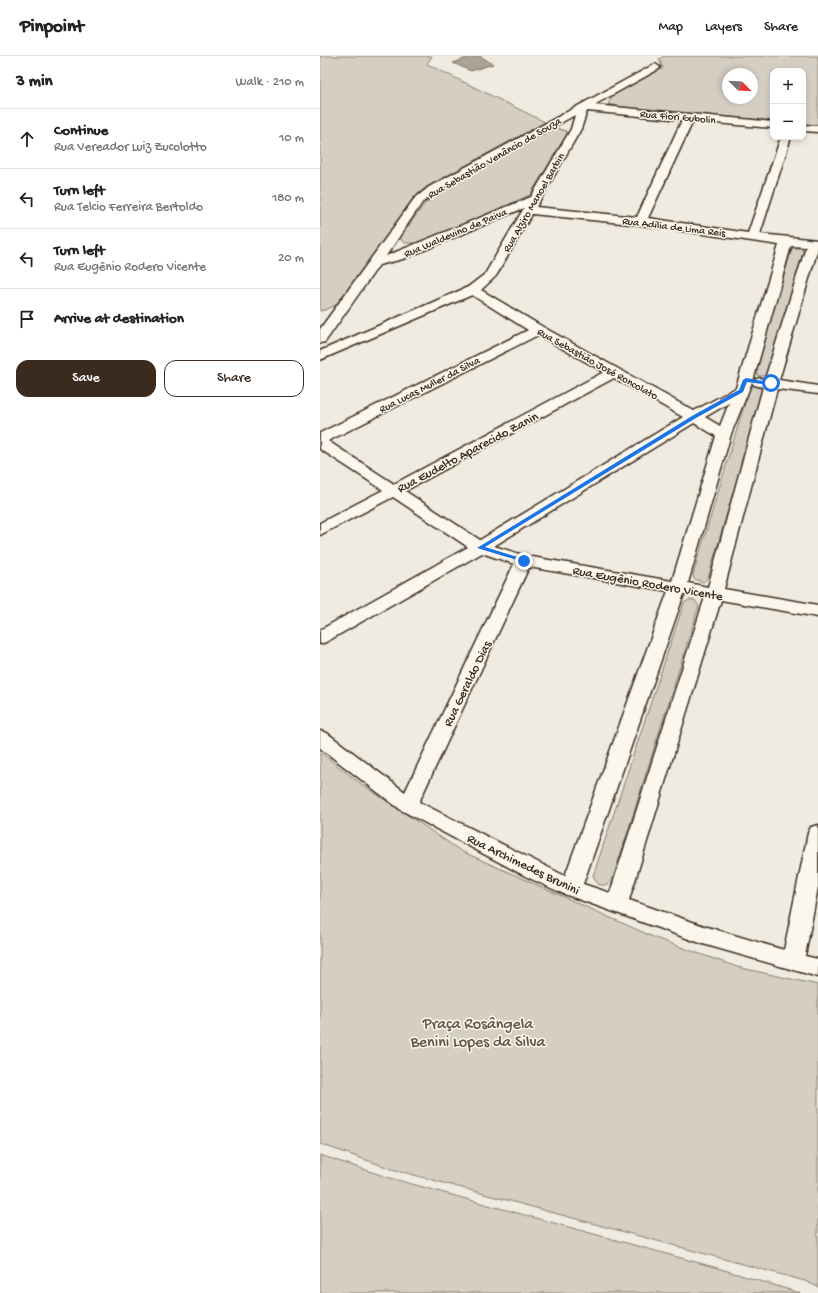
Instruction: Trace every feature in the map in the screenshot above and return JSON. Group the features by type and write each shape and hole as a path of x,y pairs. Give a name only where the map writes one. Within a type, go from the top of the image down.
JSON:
{"street":[{"name":"Rua Sebastião Venâncio de Souza","path":"320,338 327,320 375,262 418,201 433,189 655,67"},
{"name":"Rua Fiori Gubolin","path":"583,107 770,125"},
{"name":"Rua Alziro Manoel Barbin","path":"320,356 473,290 490,276 576,129 583,107"},
{"path":"641,221 689,117"},
{"path":"806,128 818,129"},
{"path":"753,236 785,140"},
{"name":"Rua Adilia de Lima Reis","path":"532,204 786,242 816,244"},
{"name":"Rua Waldevino de Paiva","path":"375,262 399,256 532,204"},
{"path":"571,888 678,587 724,434 743,385 786,242"},
{"path":"617,903 715,593 771,383 816,244"},
{"name":"Rua Sebastião José Roncolato","path":"473,290 538,330 724,434"},
{"name":"Rua Lucas Muller da Silva","path":"320,441 538,330"},
{"name":"Rua Eudelto Aparecido Zanin","path":"320,530 615,372"},
{"path":"320,638 480,548 694,417 743,385 771,383 818,390"},
{"name":"Rua Eugênio Rodero Vicente","path":"320,441 480,548 524,561 818,611"},
{"name":"Rua Geraldo Dias","path":"408,805 524,561"},
{"name":"Rua Archimedes Brunini","path":"320,738 408,805 534,871 571,888 617,903 703,935 818,968"},
{"path":"793,962 818,833"}],"green space":[{"path":"320,56 432,56 427,64 545,122 428,186 418,194 336,305 320,311"},
{"path":"664,56 818,56 818,125 806,124 806,68 770,68 770,121 627,108 608,104 613,95 663,68 659,59"},
{"path":"556,128 566,131 567,134 530,195 419,243 405,243 401,240 401,236 423,206 437,192 544,131"},
{"path":"801,248 803,252 769,372 765,376 758,376 755,369 792,249"},
{"path":"754,386 763,391 708,578 703,582 694,579 693,575 749,389"},
{"path":"689,600 695,600 699,606 613,878 607,884 598,884 593,876 684,603"},
{"name":"Praça Rosângela Benini Lopes da Silva","path":"320,752 360,783 461,851 658,939 737,967 818,985 818,1287 805,1281 392,1169 320,1144"},
{"path":"320,1155 390,1178 714,1267 800,1293 320,1293"}],"shaded area":[{"path":"472,56 480,56 493,64 471,71 453,63"}],"route":[{"path":"524,561 480,548 694,417 741,391 746,380 771,383"}]}
